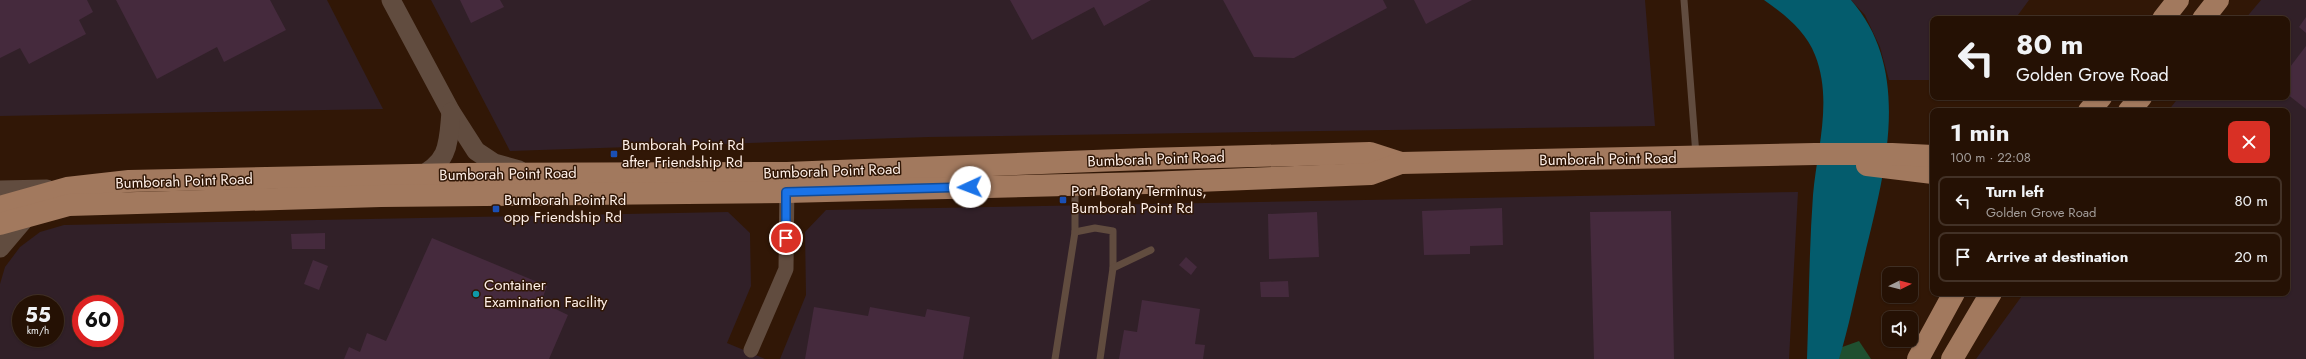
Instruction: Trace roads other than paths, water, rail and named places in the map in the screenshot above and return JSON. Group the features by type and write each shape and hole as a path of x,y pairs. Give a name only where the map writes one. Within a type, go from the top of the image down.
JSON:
{"main road":[{"path":"2165,16 2178,0"},
{"path":"2205,16 2218,0"},
{"path":"2092,108 2098,100"},
{"path":"2132,108 2138,100"},
{"name":"Bumborah Point Road","path":"0,224 28,215 69,205 787,183 1145,159 1370,153 1401,163"},
{"name":"Bumborah Point Road","path":"0,207 67,188 129,181 534,174 787,183 1075,185 1371,174 1401,163 1815,154 1889,161 1930,172"},
{"name":"Bumborah Point Road","path":"1889,161 1930,156"},
{"path":"1918,359 1952,296"},
{"path":"1952,359 1989,296"}],"street":[{"path":"391,0 451,112 476,151 494,163 534,174"},
{"path":"381,196 435,168 446,151 451,112"},
{"path":"1145,159 1147,183"},
{"path":"751,350 786,269 787,183"},
{"path":"0,190 67,188"},
{"path":"0,248 28,215"}],"lane":[{"path":"1684,0 1696,157"},
{"path":"1055,359 1075,232 1075,185"},
{"path":"1075,232 1095,228 1113,231 1113,268 1100,359"},
{"path":"1113,268 1151,250"}],"water":[{"path":"1764,0 1851,0 1871,29 1883,60 1888,93 1888,127 1885,161 1879,196 1839,359 1807,359 1813,195 1823,107 1823,89 1820,72 1815,55 1806,38 1787,17"}],"place":[{"name":"Bumborah Point Rd after Friendship Rd","path":"614,154"},
{"name":"Port Botany Terminus, Bumborah Point Rd","path":"1063,200"},
{"name":"Bumborah Point Rd opp Friendship Rd","path":"496,209"},
{"name":"Container Examination Facility","path":"476,294"}]}
